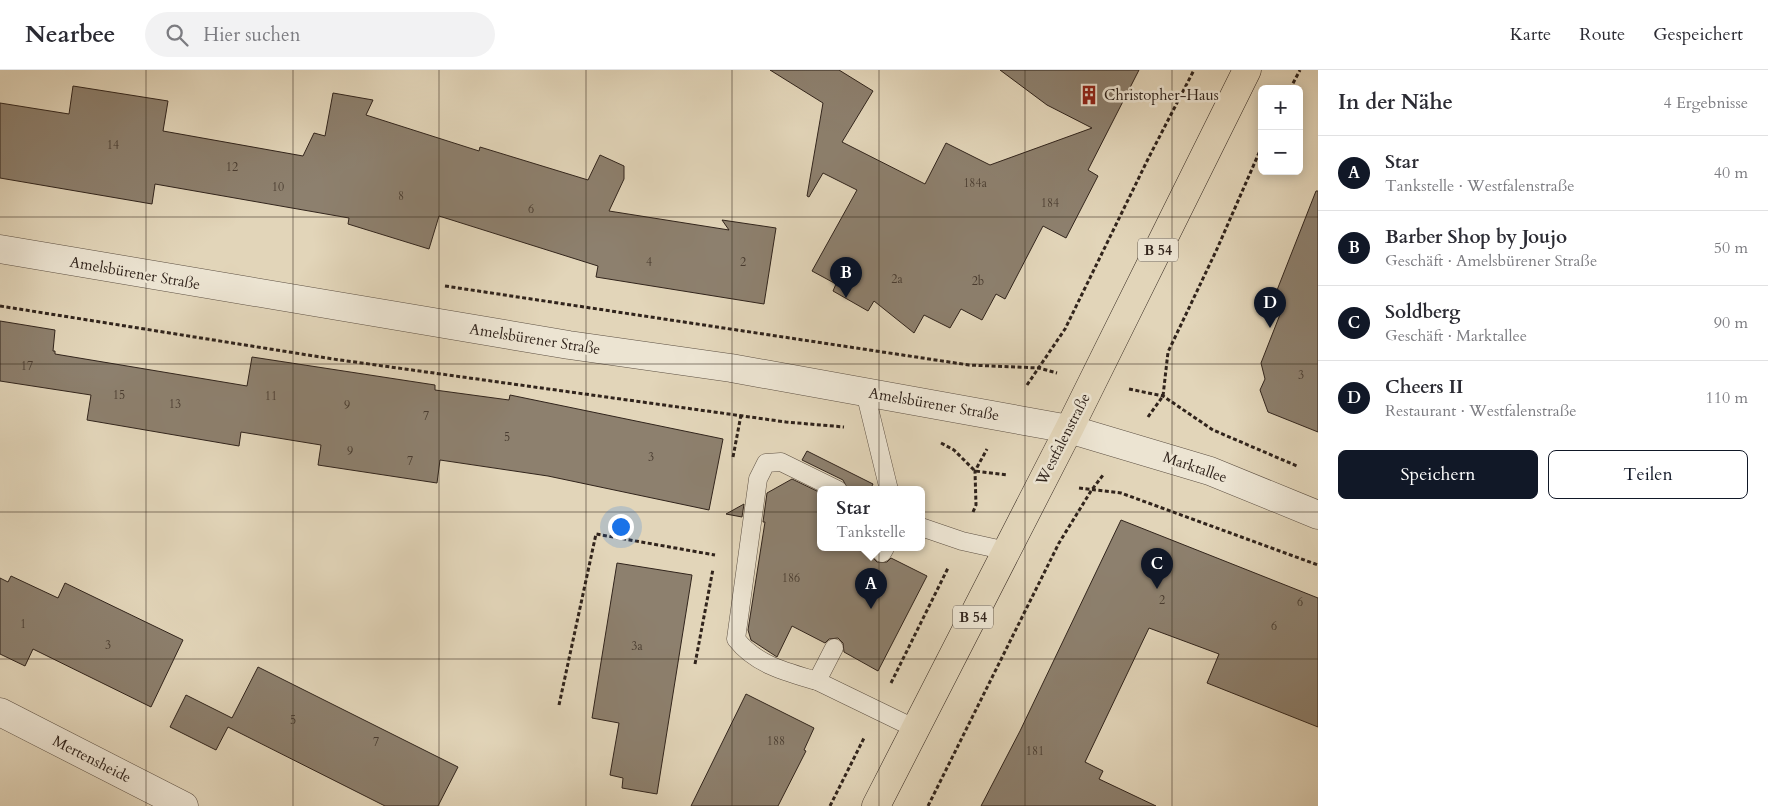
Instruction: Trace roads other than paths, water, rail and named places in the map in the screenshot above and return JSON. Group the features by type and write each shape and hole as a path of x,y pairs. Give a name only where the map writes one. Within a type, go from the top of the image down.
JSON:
{"main road":[{"name":"Westfalenstraße","path":"876,806 1069,429 1247,70"}],"street":[{"name":"Amelsbürener Straße","path":"0,249 304,302 569,345 731,368 1069,429"},
{"name":"Marktallee","path":"1069,429 1210,471 1318,515"},
{"name":"Mertensheide","path":"0,712 184,806"}],"lane":[{"path":"865,392 888,486"},
{"path":"830,486 781,462 766,464 758,479 736,639 747,653 780,670 817,681 916,728"},
{"path":"925,528 962,541 1006,551"},
{"path":"817,681 834,648"}],"place":[{"name":"Christopher-Haus","path":"1089,95"},
{"name":"Barber Shop by Joujo","path":"846,298"},
{"name":"Cheers II","path":"1270,328"},
{"name":"Soldberg","path":"1157,589"},
{"name":"Star","path":"871,609"}]}
